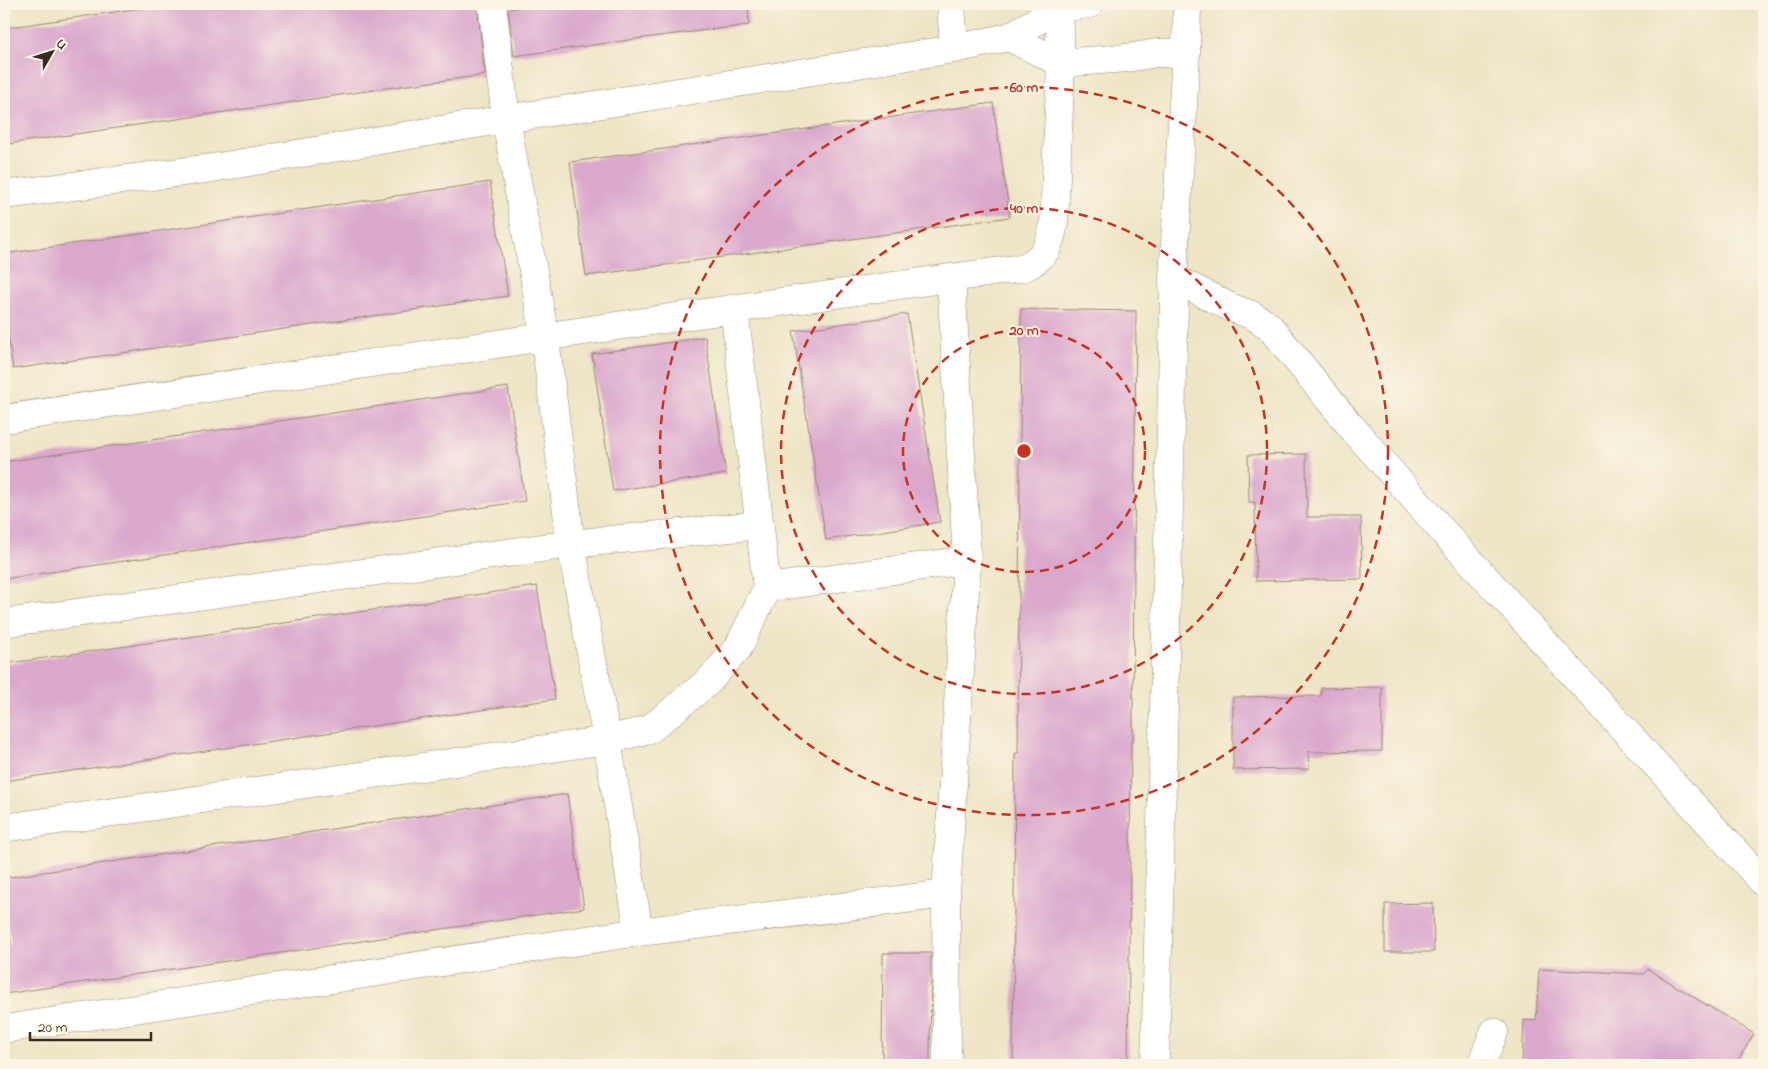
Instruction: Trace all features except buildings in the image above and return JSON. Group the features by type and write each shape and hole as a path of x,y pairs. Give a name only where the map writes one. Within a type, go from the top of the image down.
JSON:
{"street":[{"path":"492,4 506,119 545,338 571,544 640,932"},
{"path":"951,4 954,49"},
{"path":"4,195 213,168 506,119 954,49 1009,37 1059,6 1089,4"},
{"path":"1155,1065 1174,306 1173,278 1186,53 1187,4"},
{"path":"4,419 734,308 1022,268 1037,261 1047,250 1054,222 1060,63 1059,6"},
{"path":"1009,37 1060,63 1127,58 1157,53 1186,53"},
{"path":"947,1065 946,894 967,560 951,278"},
{"path":"1173,278 1269,326 1348,423 1440,528 1764,883"},
{"path":"4,828 607,740 650,729 708,682 738,648 767,588 734,308"},
{"path":"4,622 571,544 760,525"},
{"path":"767,588 967,560"},
{"path":"4,1030 640,932 946,894"},
{"path":"1481,1065 1494,1032"}]}
